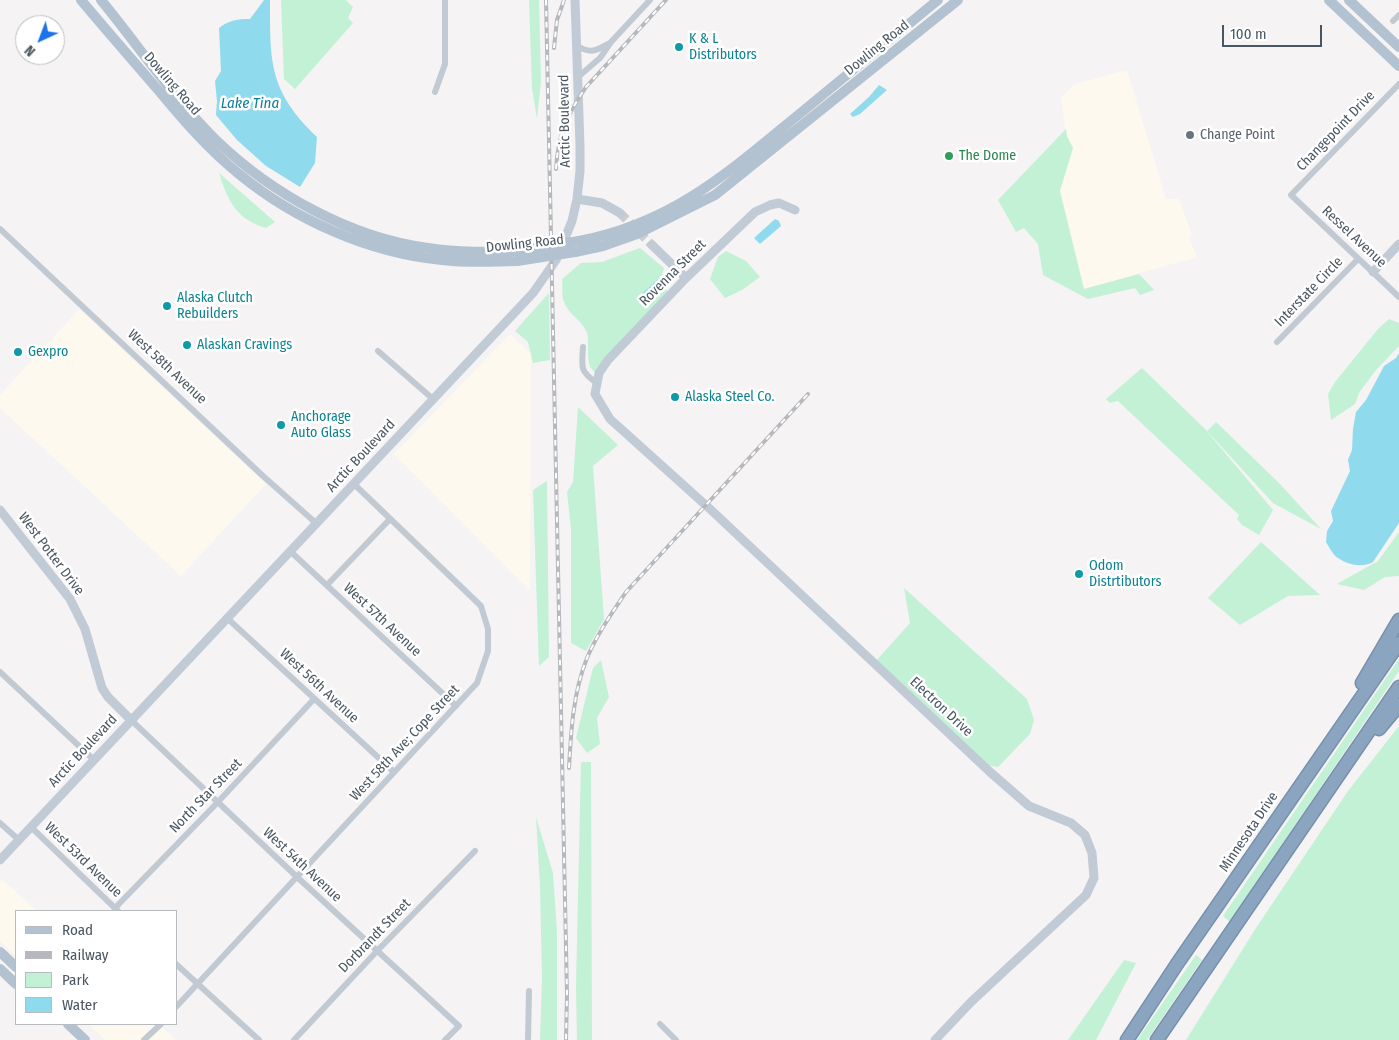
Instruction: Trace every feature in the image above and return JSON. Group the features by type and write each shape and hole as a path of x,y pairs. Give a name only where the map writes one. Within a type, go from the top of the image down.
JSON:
{"highway":[{"path":"1323,752 1399,620"},
{"name":"Minnesota Drive","path":"1127,1040 1177,964 1399,643"},
{"path":"1157,1040 1399,687"},
{"path":"1350,760 1378,731 1399,705"}],"main road":[{"name":"Dowling Road","path":"81,0 195,132 239,174 280,203 323,226 361,241 391,250 441,260 472,262 518,256 575,252 603,246 637,234 715,196 958,0"},
{"name":"Dowling Road","path":"101,0 166,82 215,138 267,182 293,199 348,226 400,242 427,248 518,256 610,234 655,217 680,205 744,160 938,0"},
{"path":"1330,0 1399,66"},
{"path":"1349,0 1399,48"},
{"path":"0,952 15,966"},
{"path":"0,969 15,983"},
{"path":"69,1025 86,1040"}],"street":[{"path":"435,92 445,64 445,0"},
{"name":"Arctic Boulevard","path":"0,860 533,293 552,268 572,221 580,171 575,0"},
{"path":"578,77 600,58 611,42 650,0"},
{"path":"1393,21 1399,15"},
{"path":"577,46 585,51 592,51 599,50 611,42"},
{"name":"Changepoint Drive","path":"1291,195 1399,84"},
{"name":"Ressel Avenue","path":"1291,195 1399,297"},
{"path":"577,199 602,203 620,213"},
{"name":"Rovenna Street","path":"595,394 599,373 608,360 686,278 755,212 770,205 780,203 795,210"},
{"name":"West 58th Avenue","path":"0,228 317,524"},
{"path":"1373,272 1399,244"},
{"path":"652,245 686,278"},
{"name":"Interstate Circle","path":"1277,342 1358,259"},
{"path":"583,347 582,369 597,384"},
{"path":"378,351 433,399"},
{"name":"Electron Drive","path":"595,394 610,419 710,509 990,772 1029,806 1071,823 1085,835 1092,853 1094,878 1086,895 971,1002 935,1040"},
{"name":"West 58th Ave; Cope Street","path":"178,1005 477,683 488,651 488,629 481,606 354,484"},
{"name":"West Potter Drive","path":"0,510 70,598 85,629 102,688 108,697 131,720"},
{"path":"327,585 390,519"},
{"name":"West 57th Avenue","path":"290,551 456,706"},
{"name":"West 56th Avenue","path":"227,618 394,772"},
{"path":"0,672 94,760"},
{"name":"North Star Street","path":"117,910 314,699"},
{"name":"West 54th Avenue","path":"131,720 297,878 458,1026 445,1040"},
{"path":"0,823 19,840"},
{"name":"West 53rd Avenue","path":"31,827 117,910"},
{"name":"Dorbrandt Street","path":"294,1040 377,951 475,851"},
{"path":"178,966 259,1040"},
{"path":"528,1040 529,991"},
{"path":"660,1024 676,1040"},
{"path":"144,1040 160,1025"}],"shaded area":[{"path":"1127,70 1166,199 1179,199 1192,235 1189,237 1197,257 1084,289 1059,189 1067,142 1061,97 1075,84"},
{"path":"79,309 266,484 181,576 0,408 0,395"},
{"path":"510,334 531,354 530,591 394,454"},
{"path":"2,879 36,910 15,910 15,955 0,941 0,881"},
{"path":"89,1025 160,1025 176,1040 105,1040"}],"green space":[{"path":"281,0 346,0 353,7 348,18 353,23 295,89 284,79"},
{"path":"529,0 539,0 541,81 537,119 532,88"},
{"path":"1066,129 1073,148 1060,191 1084,289 1139,274 1154,290 1140,295 1135,288 1088,299 1043,275 1038,244 1024,228 1016,232 998,200"},
{"path":"219,173 275,222 266,228 247,220 240,214 230,200"},
{"path":"640,248 664,268 662,275 638,297 644,303 665,289 668,292 596,372 590,366 587,333 563,300 562,279 581,263 602,262"},
{"path":"726,251 746,261 760,277 742,290 725,298 710,279 718,257"},
{"path":"549,293 550,360 533,363 528,342 515,331"},
{"path":"1389,319 1399,323 1399,346 1376,370 1359,393 1355,404 1331,420 1328,394 1335,382 1378,329"},
{"path":"1142,368 1205,429 1273,510 1259,535 1242,525 1237,519 1239,515 1118,401 1110,403 1106,399"},
{"path":"578,407 618,445 593,466 604,619 586,651 571,643 571,529 567,492 573,482"},
{"path":"1216,422 1280,484 1321,529 1273,503 1207,431"},
{"path":"547,481 549,657 539,666 533,490"},
{"path":"1399,532 1399,576 1385,577 1364,590 1337,584 1378,561"},
{"path":"1261,542 1320,595 1288,596 1240,625 1208,598"},
{"path":"904,588 1027,699 1034,720 1030,734 998,767 986,765 876,661 910,623"},
{"path":"1399,659 1399,671 1230,922 1223,916"},
{"path":"601,660 609,697 597,718 600,744 587,753 576,738 593,668"},
{"path":"1399,726 1399,1040 1186,1040 1256,928 1348,791"},
{"path":"581,762 591,762 592,1040 577,1040 576,987"},
{"path":"536,817 553,873 557,932 557,1040 540,1040 542,978"},
{"path":"1196,955 1202,960 1147,1040 1137,1040"},
{"path":"1124,960 1136,963 1096,1040 1068,1040"}],"water":[{"name":"Lake Tina","path":"264,0 270,0 272,59 281,90 289,105 317,137 315,163 300,187 266,166 237,140 216,115 215,81 221,71 219,28 234,20 250,19"},
{"path":"879,85 887,90 860,114 853,117 850,114"},
{"path":"775,219 779,221 781,226 760,244 754,238"},
{"path":"664,277 669,282 665,289 644,303 639,301 638,297 659,278"},
{"path":"1399,353 1399,523 1373,562 1364,565 1351,564 1336,557 1326,542 1327,531 1333,521 1331,511 1350,471 1348,460 1352,450 1356,412 1366,400 1384,366 1396,358"}],"tunnel":[{"path":"620,213 652,245"}],"railway":[{"path":"546,0 567,994 566,1040"},
{"path":"554,48 557,20 564,0"},
{"path":"556,169 561,135 579,97 666,0"},
{"path":"569,768 572,726 582,671 591,649 610,616 626,592 808,394"}],"place":[{"name":"K & L Distributors","path":"679,47"},
{"name":"Change Point","path":"1190,135"},
{"name":"The Dome","path":"949,156"},
{"name":"Alaska Clutch Rebuilders","path":"167,306"},
{"name":"Alaskan Cravings","path":"187,345"},
{"name":"Gexpro","path":"18,352"},
{"name":"Alaska Steel Co.","path":"675,397"},
{"name":"Anchorage Auto Glass","path":"281,425"},
{"name":"Odom Distrtibutors","path":"1079,574"}]}
